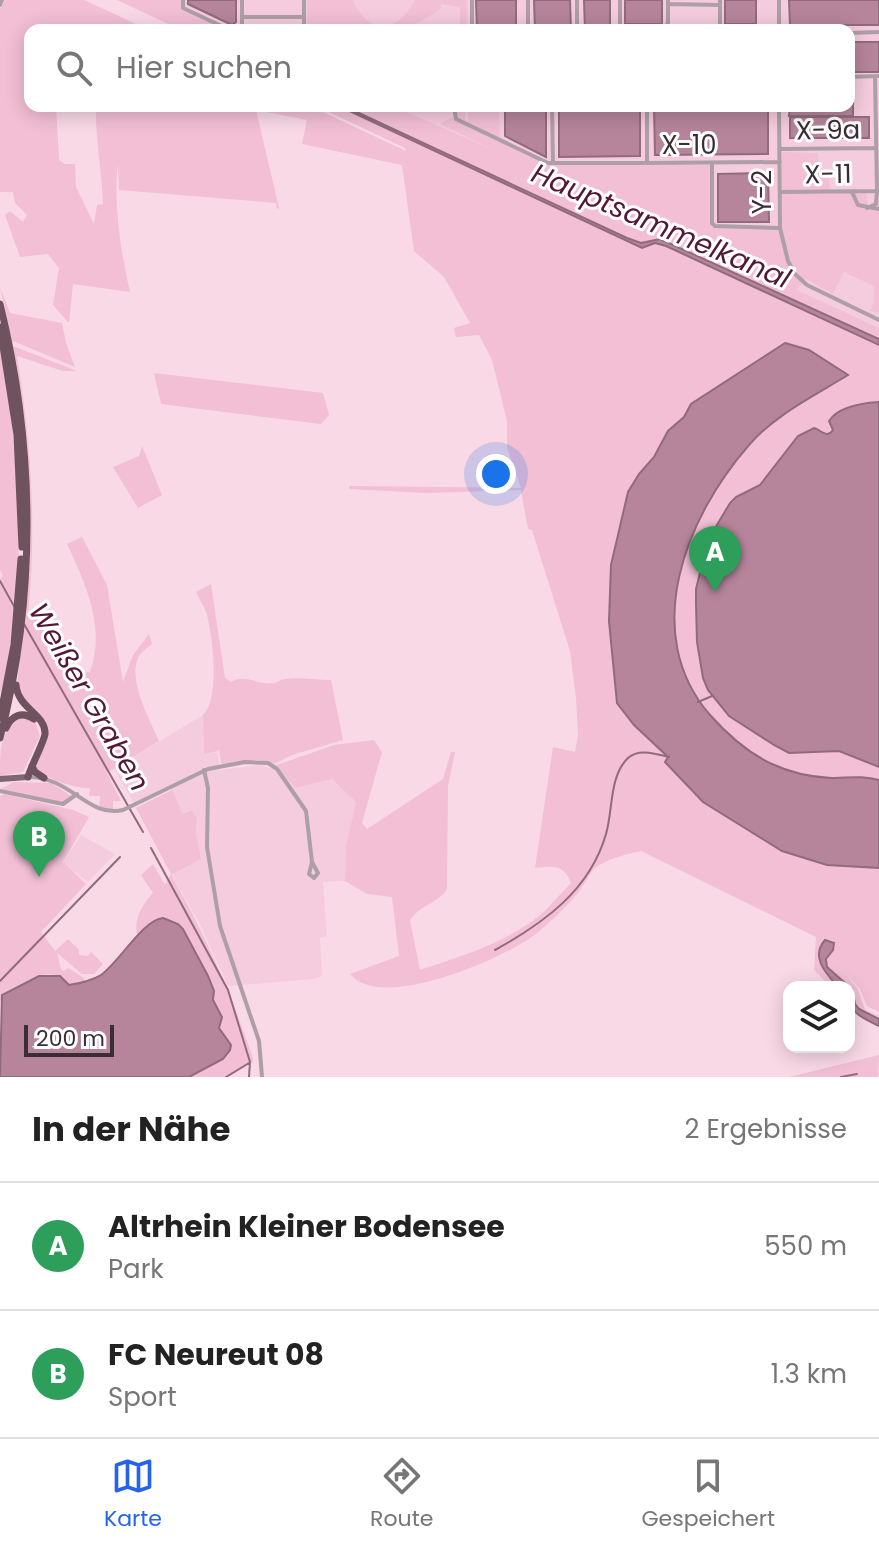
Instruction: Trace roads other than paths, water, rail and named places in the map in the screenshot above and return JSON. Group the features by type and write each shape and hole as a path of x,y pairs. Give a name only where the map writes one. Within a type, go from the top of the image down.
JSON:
{"highway":[{"path":"0,304 14,374 24,451 27,532 13,669 0,739"},
{"path":"0,327 13,400 20,473 20,615"},
{"path":"0,696 13,669"},
{"path":"0,718 13,669"},
{"path":"13,669 18,697 39,718 44,730 43,741 26,777"},
{"path":"0,739 15,716 26,715 38,723 41,737 28,761 26,777"},
{"path":"31,765 44,778"}],"main road":[{"path":"0,779 26,777"}],"street":[{"path":"183,0 183,8 217,24"},
{"path":"242,0 242,24"},
{"path":"304,0 304,24"},
{"path":"472,0 472,24"},
{"path":"528,0 528,24"},
{"path":"577,0 577,24"},
{"path":"620,0 620,24"},
{"path":"779,0 779,24"},
{"path":"667,24 668,2 720,2 720,24"},
{"path":"242,17 304,17"},
{"path":"855,33 879,32"},
{"path":"855,77 877,76 877,191 876,204 867,208"},
{"name":"X-10","path":"454,112 456,119 553,163 780,162"},
{"path":"552,112 553,163"},
{"path":"645,163 647,112"},
{"name":"Y-2","path":"779,112 780,228 788,261 801,280 816,290 879,320"},
{"name":"X-9a","path":"780,149 876,148"},
{"path":"712,163 712,223 715,226 780,228"},
{"name":"X-11","path":"780,192 877,191"},
{"path":"852,192 858,205 879,209"},
{"path":"26,777 59,783 99,810 114,812 204,770 245,762 265,762 274,766 306,811 312,862"},
{"path":"204,770 208,783 205,834 220,926 259,1041 262,1077"},
{"path":"0,791 63,804 77,794"}],"waterway":[{"name":"Weißer Graben","path":"0,581 15,608"},
{"name":"Weißer Graben","path":"24,624 143,832"},
{"path":"698,702 712,696"},
{"path":"495,950 563,903 589,872 606,834 618,774 628,758 642,752 669,757"},
{"name":"Weißer Graben","path":"151,848 228,990 250,1062 249,1077"},
{"path":"0,981 120,857"},
{"path":"226,1077 249,1063"},
{"path":"841,1077 857,1074"}],"place":[{"name":"Altrhein Kleiner Bodensee","path":"715,592"},
{"name":"FC Neureut 08","path":"39,877"}],"water label":[{"name":"Hauptsammelkanal","path":"661,226"}]}
